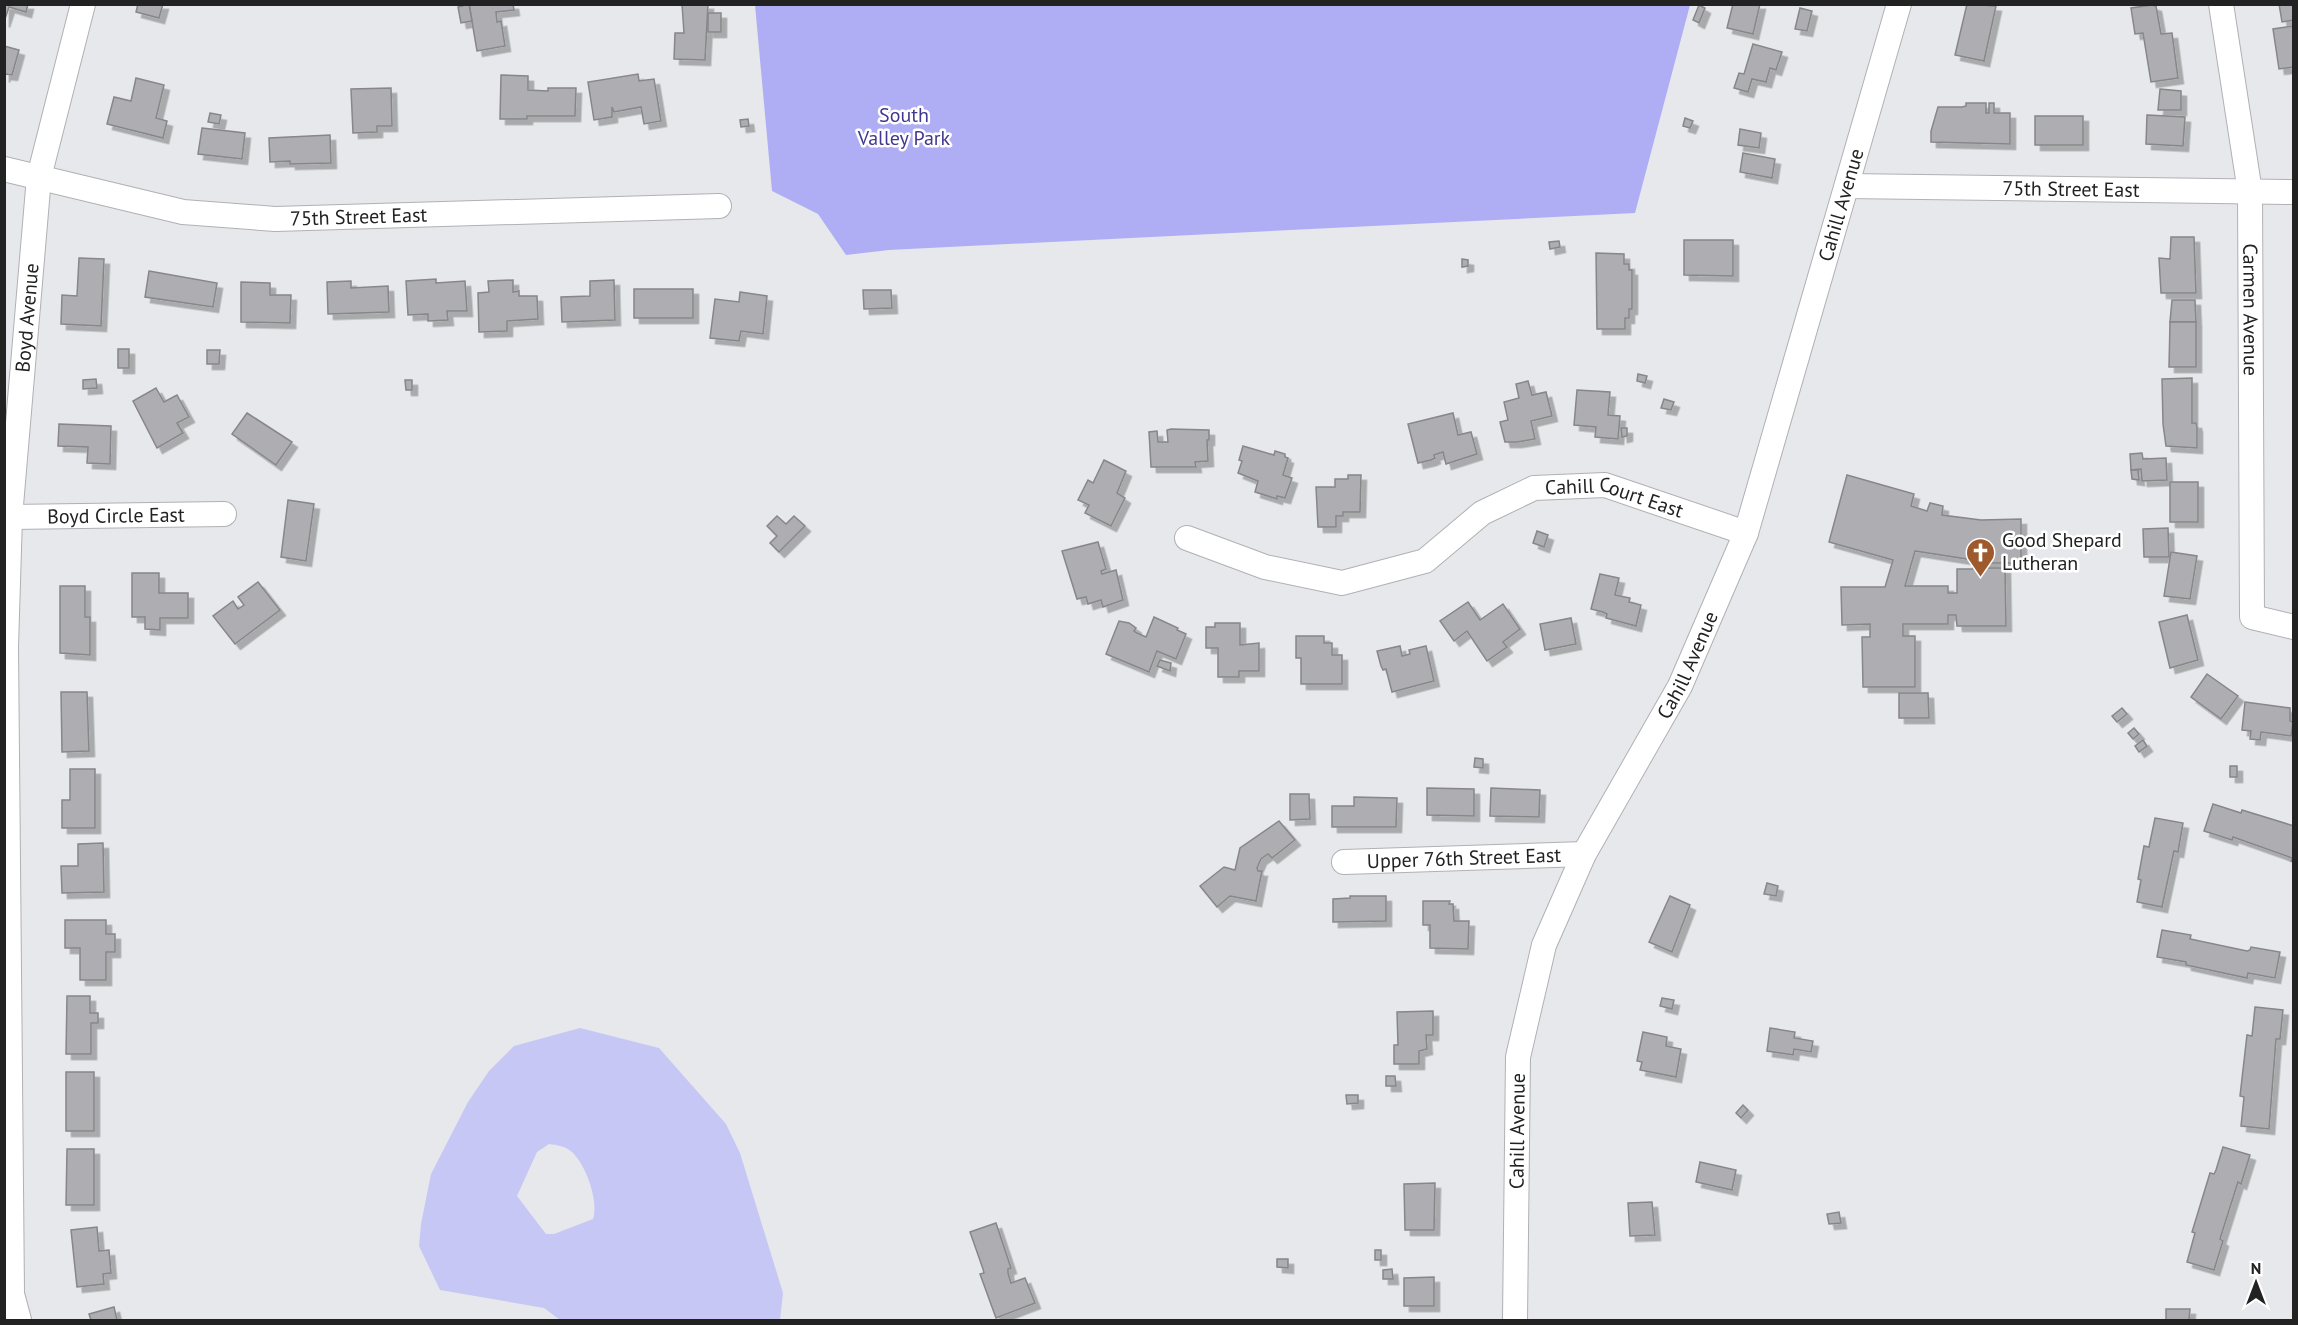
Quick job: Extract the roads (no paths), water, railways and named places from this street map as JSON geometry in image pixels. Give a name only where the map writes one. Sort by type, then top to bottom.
[{"type":"street","name":"Boyd Avenue","points":[[19,1320],[12,1294],[5,647],[10,517],[39,177],[82,4]]},
{"type":"street","name":"Cahill Avenue","points":[[1515,1320],[1518,1056],[1544,945],[1584,854],[1680,686],[1746,533],[1899,4]]},
{"type":"street","name":"Carmen Avenue","points":[[2221,4],[2250,192],[2252,617],[2294,627]]},
{"type":"street","name":"75th Street East","points":[[4,169],[183,212],[275,219],[719,206]]},
{"type":"street","name":"75th Street East","points":[[1847,186],[2294,192]]},
{"type":"street","name":"Cahill Court East","points":[[1187,538],[1265,567],[1342,584],[1425,561],[1482,513],[1534,488],[1605,485],[1746,533]]},
{"type":"street","name":"Boyd Circle East","points":[[10,517],[224,514]]},
{"type":"street","name":"Upper 76th Street East","points":[[1344,862],[1584,854]]},
{"type":"place","name":"Good Shepard Lutheran","points":[[1981,578]]},
{"type":"park label","name":"South Valley Park","points":[[904,126]]}]
